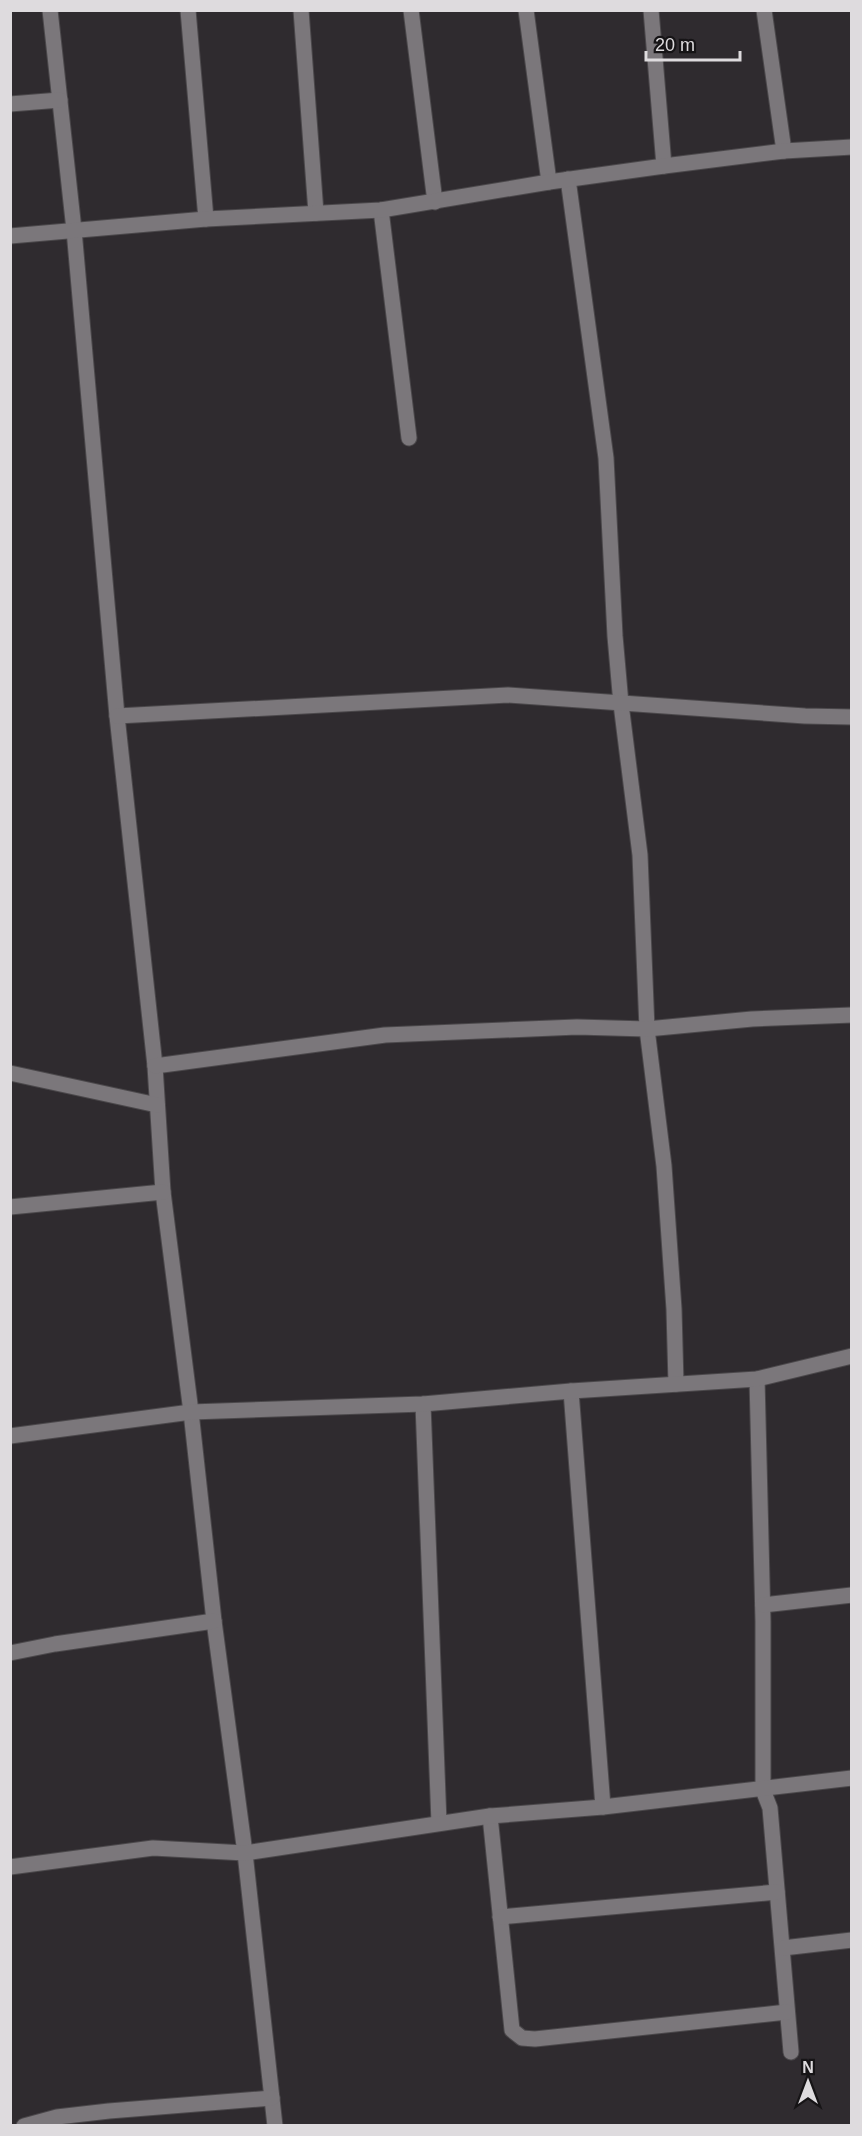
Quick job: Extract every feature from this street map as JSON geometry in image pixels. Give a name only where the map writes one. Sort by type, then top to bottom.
[{"type":"street","points":[[50,10],[74,230],[117,716],[155,1066],[163,1192],[244,1852],[275,2126]]},
{"type":"street","points":[[188,10],[206,219]]},
{"type":"street","points":[[301,10],[316,213]]},
{"type":"street","points":[[411,10],[435,202]]},
{"type":"street","points":[[526,10],[549,182]]},
{"type":"street","points":[[651,10],[664,166]]},
{"type":"street","points":[[764,10],[784,151]]},
{"type":"street","points":[[10,104],[60,100]]},
{"type":"street","points":[[10,236],[206,219],[381,210],[568,179],[664,166],[784,151],[852,147]]},
{"type":"street","points":[[568,179],[606,458],[615,636],[640,855],[647,1029],[664,1166],[674,1309],[676,1384]]},
{"type":"street","points":[[381,210],[409,438]]},
{"type":"street","points":[[117,716],[508,695],[852,717]]},
{"type":"street","points":[[155,1066],[385,1035],[577,1027],[647,1029],[752,1019],[852,1015]]},
{"type":"street","points":[[10,1073],[157,1105]]},
{"type":"street","points":[[10,1207],[163,1192]]},
{"type":"street","points":[[10,1436],[191,1412],[423,1404],[571,1391],[757,1379],[852,1356]]},
{"type":"street","points":[[757,1379],[763,1605],[763,1790],[770,1808],[791,2052]]},
{"type":"street","points":[[571,1391],[603,1807]]},
{"type":"street","points":[[423,1404],[439,1823]]},
{"type":"street","points":[[763,1605],[852,1595]]},
{"type":"street","points":[[10,1653],[55,1644],[214,1621]]},
{"type":"street","points":[[10,1867],[153,1848],[244,1852],[490,1816],[603,1807],[852,1778]]},
{"type":"street","points":[[490,1816],[512,2030],[522,2038],[535,2039],[787,2012]]},
{"type":"street","points":[[500,1917],[777,1892]]},
{"type":"street","points":[[783,1948],[852,1940]]},
{"type":"street","points":[[24,2126],[57,2117],[109,2111],[273,2098]]}]
